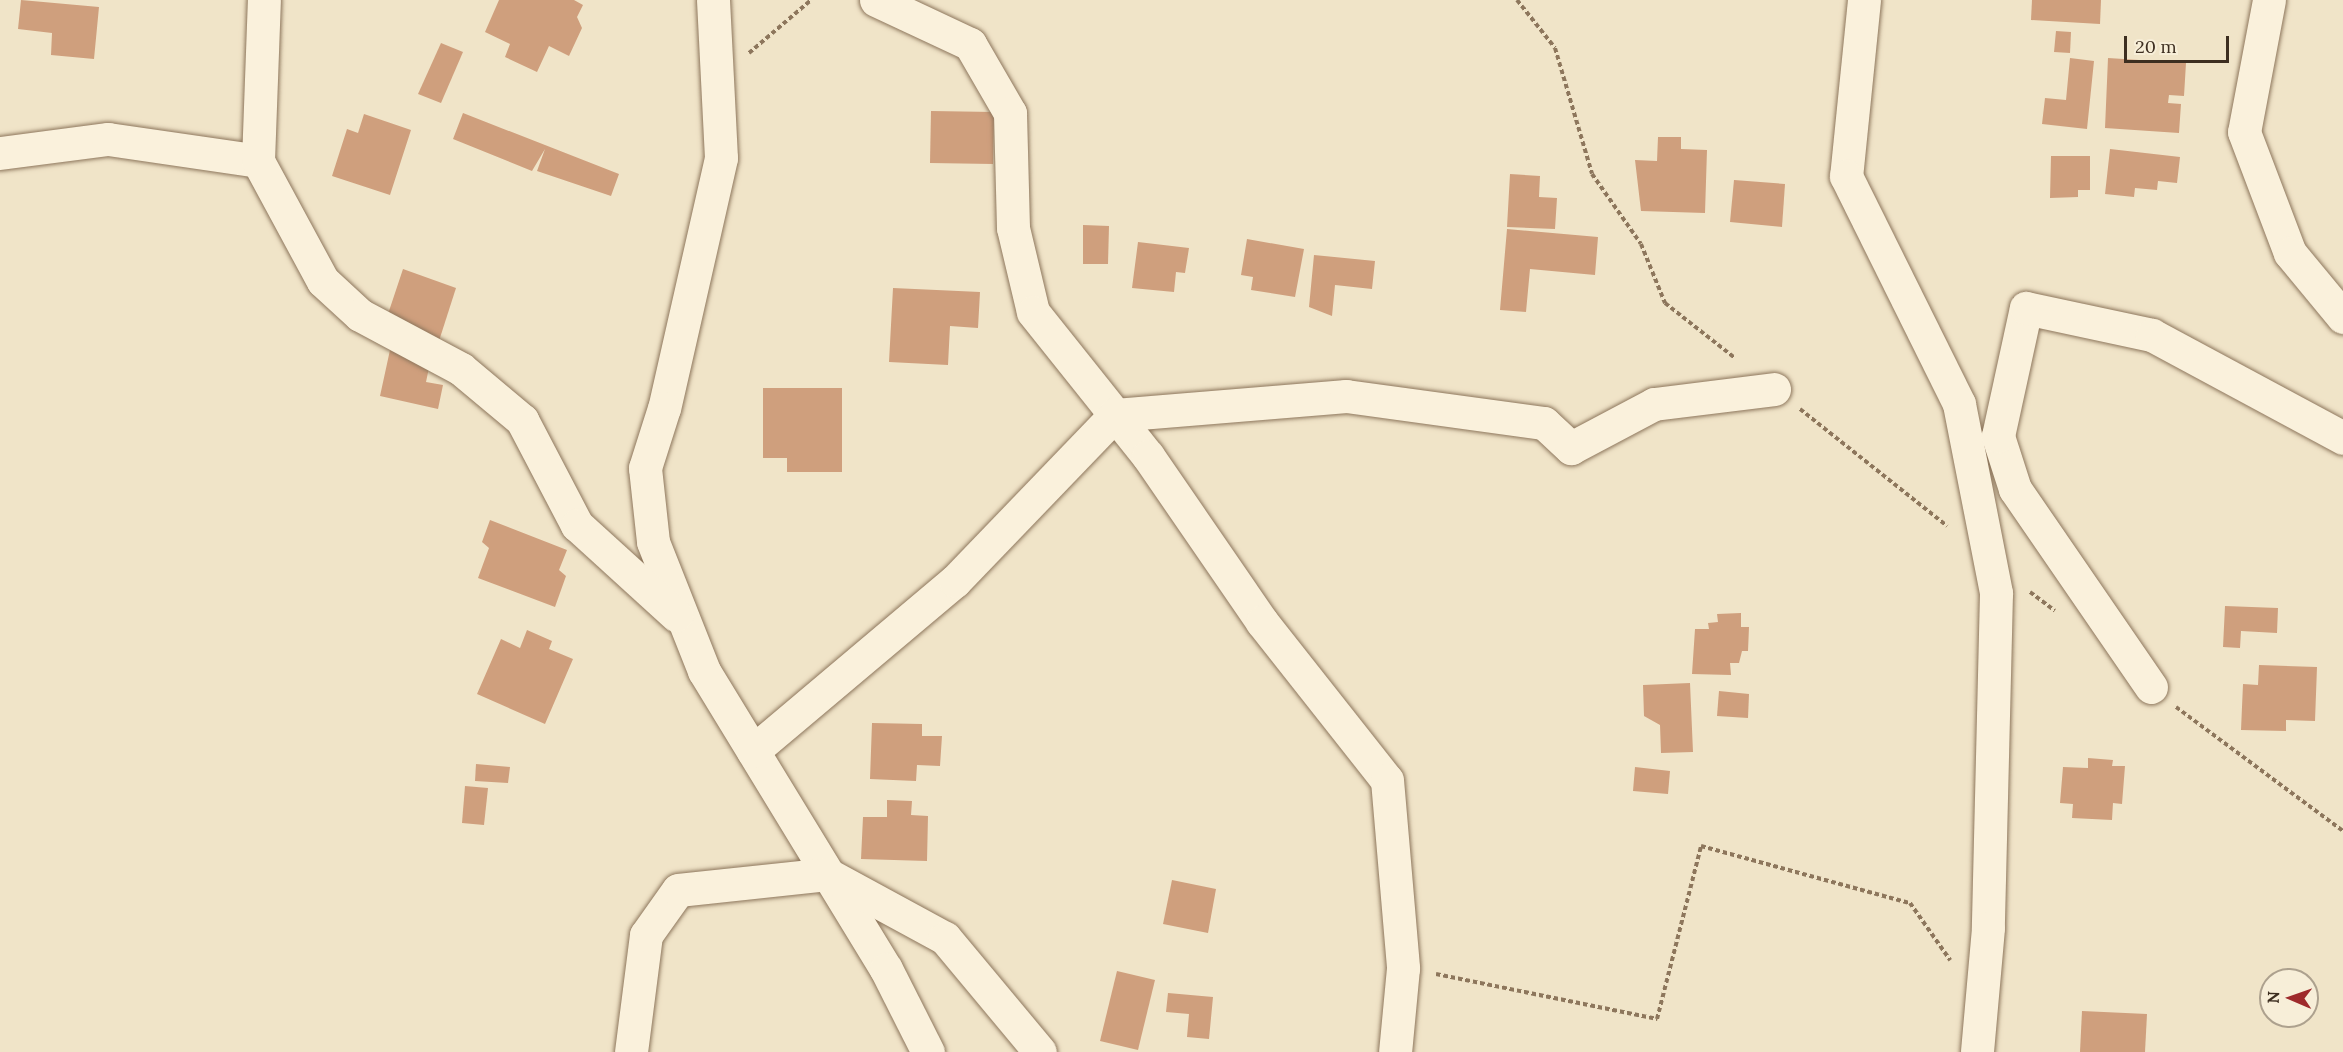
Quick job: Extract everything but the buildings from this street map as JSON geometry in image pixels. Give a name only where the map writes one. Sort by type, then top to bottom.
[{"type":"street","points":[[264,0],[258,161],[323,281],[360,315],[461,369],[522,420],[577,525],[683,622]]},
{"type":"street","points":[[713,0],[721,158],[664,408],[645,468],[653,542],[683,622],[705,671],[896,987],[928,1052]]},
{"type":"street","points":[[876,0],[970,44],[1010,113],[1013,228],[1033,312],[1115,415],[1262,622],[1387,780],[1403,968],[1395,1052]]},
{"type":"street","points":[[1864,0],[1846,176],[1959,404],[1996,593],[1988,928],[1977,1052]]},
{"type":"street","points":[[2270,0],[2244,132],[2290,253],[2343,317]]},
{"type":"street","points":[[0,153],[108,139],[258,161]]},
{"type":"street","points":[[2151,687],[2015,489],[1998,436],[2026,308],[2152,335],[2343,438]]},
{"type":"street","points":[[753,751],[954,581],[1115,415],[1346,396],[1544,423],[1570,448],[1654,404],[1774,389]]},
{"type":"street","points":[[631,1052],[646,935],[678,890],[827,874],[945,938],[1040,1052]]},
{"type":"path","points":[[717,81],[811,0]]},
{"type":"path","points":[[1517,0],[1555,48],[1592,174],[1641,244],[1665,303],[2061,616]]},
{"type":"path","points":[[2151,687],[2343,831]]},
{"type":"path","points":[[1403,968],[1657,1019],[1701,846],[1910,903],[1981,1005]]}]
